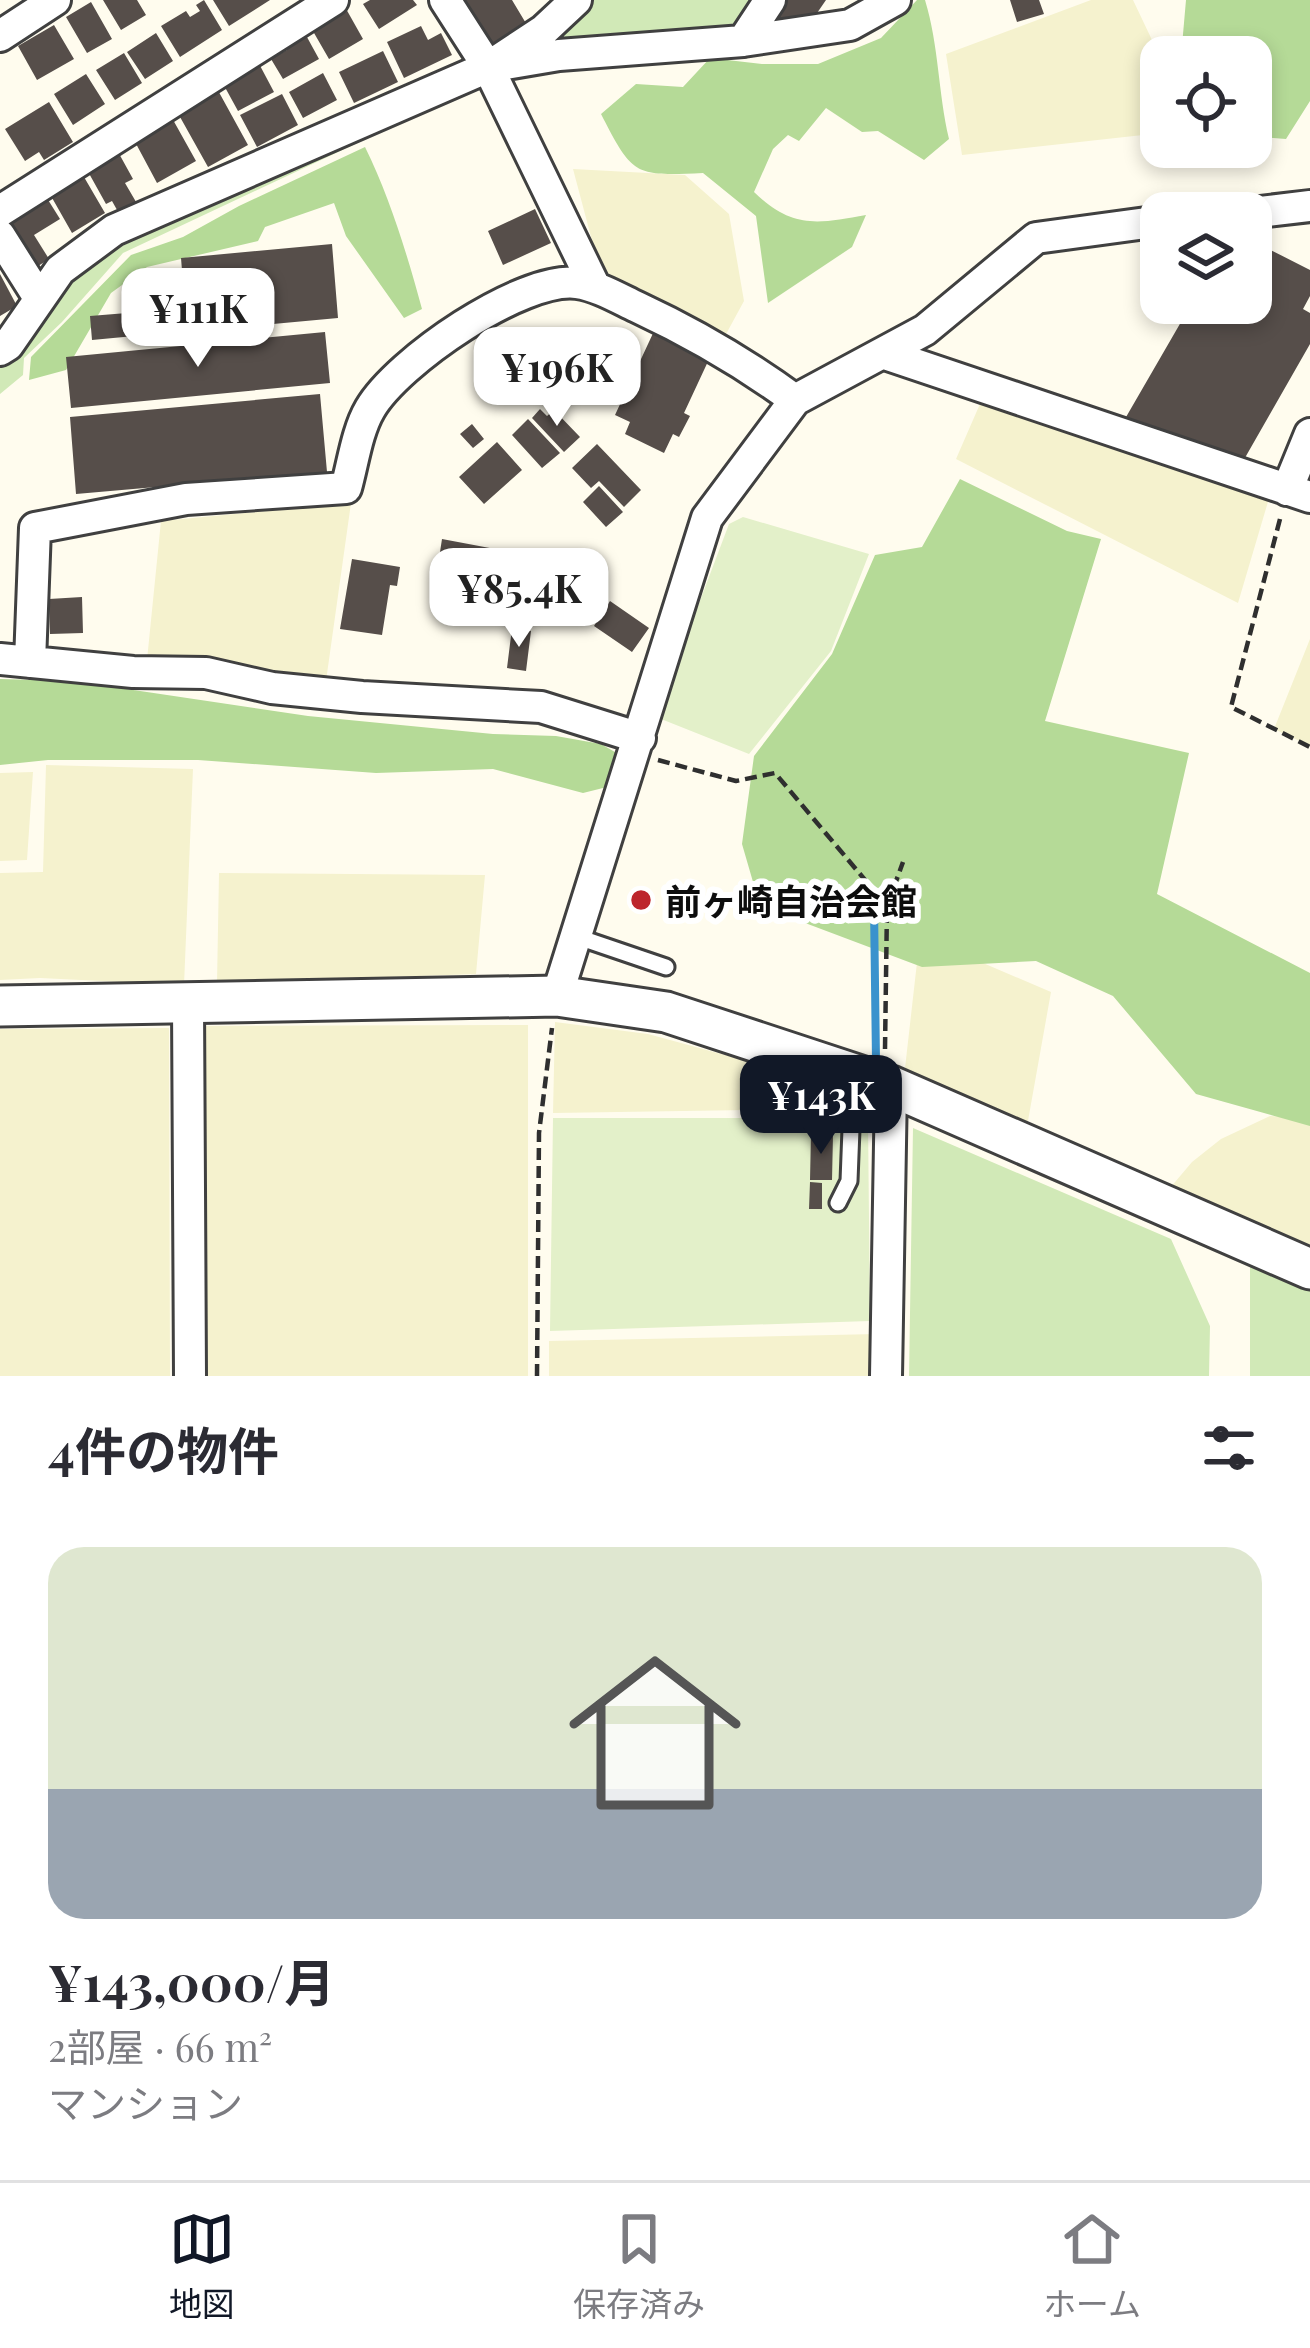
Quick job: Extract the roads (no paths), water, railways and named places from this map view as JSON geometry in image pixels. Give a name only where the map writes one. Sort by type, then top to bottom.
[{"type":"street","points":[[0,36],[55,0]]},
{"type":"street","points":[[0,211],[333,0]]},
{"type":"street","points":[[445,0],[488,67],[595,287]]},
{"type":"street","points":[[0,350],[59,270],[114,230],[488,67],[544,30],[576,0]]},
{"type":"street","points":[[743,41],[770,0]]},
{"type":"street","points":[[488,67],[850,25],[895,0]]},
{"type":"street","points":[[1272,211],[1310,206]]},
{"type":"street","points":[[556,996],[707,518],[795,400],[925,330],[1036,238],[1140,224]]},
{"type":"street","points":[[0,236],[39,298]]},
{"type":"street","points":[[638,746],[541,707],[362,697],[272,688],[206,673],[133,672],[15,660],[35,528],[186,500],[346,488],[372,405],[420,359],[472,317],[507,299],[571,282],[595,287],[713,343],[795,400]]},
{"type":"street","points":[[885,354],[1299,494],[1310,434]]},
{"type":"street","points":[[0,1006],[556,996],[666,1012],[880,1083],[1310,1269]]},
{"type":"street","points":[[188,1003],[190,1376]]},
{"type":"street","points":[[880,1083],[886,1376]]},
{"type":"lane","points":[[575,936],[666,967]]},
{"type":"lane","points":[[838,1203],[849,1181],[851,1129],[880,1083]]},
{"type":"waterway","points":[[826,892],[874,905],[876,1061]]},
{"type":"place","name":"前ヶ崎自治会館","points":[[641,900]]}]
